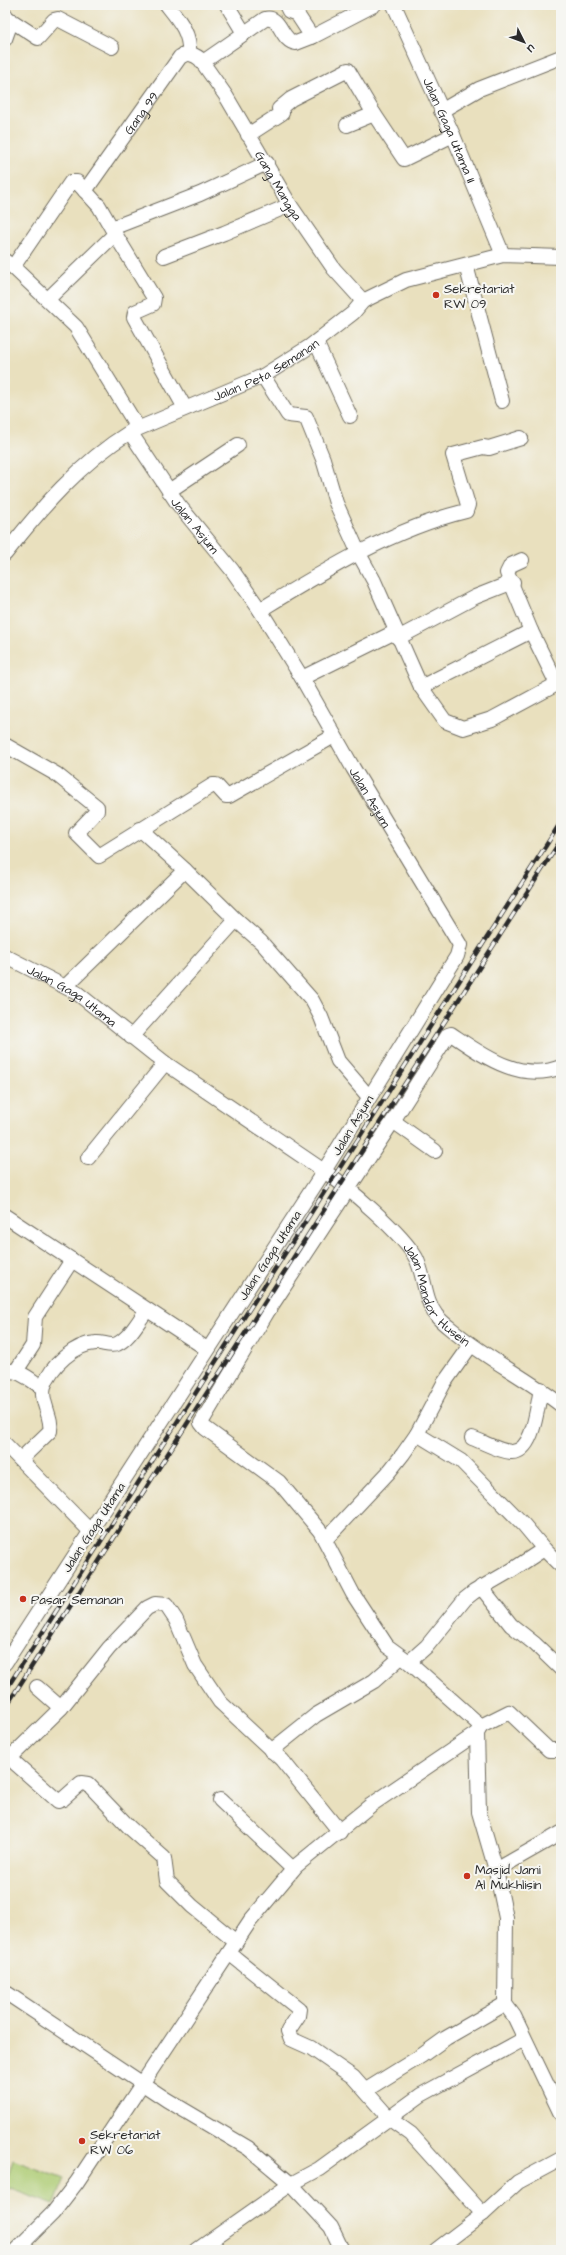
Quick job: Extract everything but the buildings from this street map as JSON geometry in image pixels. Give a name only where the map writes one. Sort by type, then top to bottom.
[{"type":"street","points":[[167,5],[186,32],[190,44],[189,54],[195,55],[202,62],[265,19],[273,20],[291,42],[296,43],[312,37],[374,5]]},
{"type":"street","points":[[228,5],[244,33]]},
{"type":"street","name":"Jalan Gaga Utama II","points":[[394,5],[453,135],[503,255]]},
{"type":"street","points":[[273,20],[288,8],[297,14],[312,37]]},
{"type":"street","points":[[5,39],[10,24],[7,17]]},
{"type":"street","points":[[7,17],[38,38],[54,20],[58,19],[112,47]]},
{"type":"street","name":"Gang 99","points":[[85,191],[180,57],[189,54]]},
{"type":"street","points":[[441,111],[479,89],[561,56]]},
{"type":"street","name":"Gang Mangga","points":[[202,62],[226,96],[248,135],[267,163],[290,205],[334,269],[363,301]]},
{"type":"street","points":[[248,135],[282,113],[279,109],[291,99],[348,70],[374,114],[404,159],[453,135]]},
{"type":"street","points":[[347,125],[374,114]]},
{"type":"street","points":[[48,299],[114,231],[267,163]]},
{"type":"street","points":[[9,264],[71,182],[77,182],[99,206],[154,298],[153,304],[135,312],[134,317],[184,408]]},
{"type":"street","points":[[164,256],[224,234],[290,205]]},
{"type":"street","name":"Jalan Peta Semanan","points":[[5,554],[30,523],[66,483],[111,444],[134,430],[263,376],[316,342],[353,314],[363,301],[406,280],[503,255],[561,257]]},
{"type":"street","name":"Jalan Asjum","points":[[9,264],[48,299],[76,327],[169,491],[232,570],[260,610],[302,678],[334,736],[460,945],[456,956],[324,1171]]},
{"type":"street","points":[[466,265],[502,401]]},
{"type":"street","points":[[316,342],[350,416]]},
{"type":"street","points":[[263,376],[288,415],[306,417],[323,459],[336,503],[358,554],[374,581],[396,635],[421,687],[440,715],[451,725],[463,728],[499,715],[557,684],[531,630],[508,569],[511,565],[522,560]]},
{"type":"street","points":[[260,610],[358,554],[438,517],[466,511],[468,505],[453,455],[489,448],[521,438]]},
{"type":"street","points":[[169,491],[238,445]]},
{"type":"street","points":[[302,678],[475,597],[513,582]]},
{"type":"street","points":[[421,687],[531,630]]},
{"type":"street","points":[[5,745],[56,774],[97,807],[97,811],[76,834],[97,856],[213,785],[216,785],[226,796],[229,796],[334,736]]},
{"type":"street","points":[[140,829],[185,870],[236,920],[262,942],[312,1000],[321,1016],[338,1061],[369,1097]]},
{"type":"street","points":[[66,986],[185,870]]},
{"type":"street","points":[[131,1037],[236,920]]},
{"type":"street","name":"Jalan Gaga Utama","points":[[5,956],[66,986],[166,1064],[324,1171],[207,1349],[5,1663]]},
{"type":"street","points":[[561,1067],[544,1072],[503,1066],[488,1059],[451,1034],[448,1035],[268,1311],[201,1422],[205,1428],[279,1482],[320,1531],[353,1594],[387,1646],[405,1660],[479,1729],[479,1812],[496,1870],[506,1918],[505,2004],[514,2016],[561,2114]]},
{"type":"street","points":[[88,1158],[166,1064]]},
{"type":"street","points":[[393,1121],[436,1152]]},
{"type":"street","name":"Jalan Mandor Husein","points":[[324,1171],[347,1189],[404,1242],[416,1258],[430,1304],[436,1316],[471,1345],[541,1389],[561,1405]]},
{"type":"street","points":[[5,1216],[207,1349]]},
{"type":"street","points":[[43,1388],[10,1372],[33,1345],[35,1317],[72,1260]]},
{"type":"street","points":[[21,1459],[50,1432],[50,1420],[43,1388],[50,1375],[74,1349],[98,1342],[115,1346],[128,1336],[146,1310]]},
{"type":"street","points":[[324,1540],[388,1473],[417,1434],[444,1383],[471,1345]]},
{"type":"street","points":[[472,1438],[509,1452],[524,1447],[529,1439],[541,1389]]},
{"type":"street","points":[[417,1434],[461,1462],[524,1525],[560,1564]]},
{"type":"street","points":[[5,1444],[90,1531]]},
{"type":"street","points":[[271,1750],[316,1715],[374,1681],[405,1660],[444,1627],[465,1599],[481,1586],[512,1570],[544,1548]]},
{"type":"street","points":[[481,1586],[511,1625],[536,1644],[561,1669]]},
{"type":"street","points":[[340,1832],[282,1760],[220,1702],[195,1665],[173,1613],[162,1604],[155,1604],[147,1608],[109,1648],[61,1708],[14,1754],[12,1758],[15,1763],[58,1800],[64,1799],[81,1783],[88,1784],[130,1828],[164,1858],[167,1881],[232,1948],[299,2009],[299,2013],[288,2031],[291,2039],[311,2048],[353,2077],[390,2118],[411,2134],[483,2214]]},
{"type":"street","points":[[37,1687],[61,1708]]},
{"type":"street","points":[[16,2250],[53,2213],[77,2182],[250,1921],[293,1869],[371,1806],[479,1729],[509,1712],[555,1750]]},
{"type":"street","points":[[220,1800],[293,1869]]},
{"type":"street","points":[[496,1870],[561,1833]]},
{"type":"street","points":[[5,1992],[142,2084],[248,2148],[291,2184],[331,2227],[342,2250]]},
{"type":"street","points":[[366,2090],[422,2056],[446,2038],[505,2004]]},
{"type":"street","points":[[197,2250],[291,2184],[319,2169],[421,2095],[524,2039]]},
{"type":"street","points":[[438,2250],[483,2214],[518,2182],[561,2159]]},
{"type":"green space","points":[[13,2160],[64,2179],[54,2205],[5,2187]]},
{"type":"railway","points":[[5,1691],[561,822]]},
{"type":"railway","points":[[5,1708],[561,840]]},
{"type":"place","name":"Sekretariat RW 09","points":[[436,295]]},
{"type":"place","name":"Pasar Semanan","points":[[23,1599]]},
{"type":"place","name":"Masjid Jami Al Mukhlisin","points":[[467,1876]]},
{"type":"place","name":"Sekretariat RW 06","points":[[82,2141]]}]
